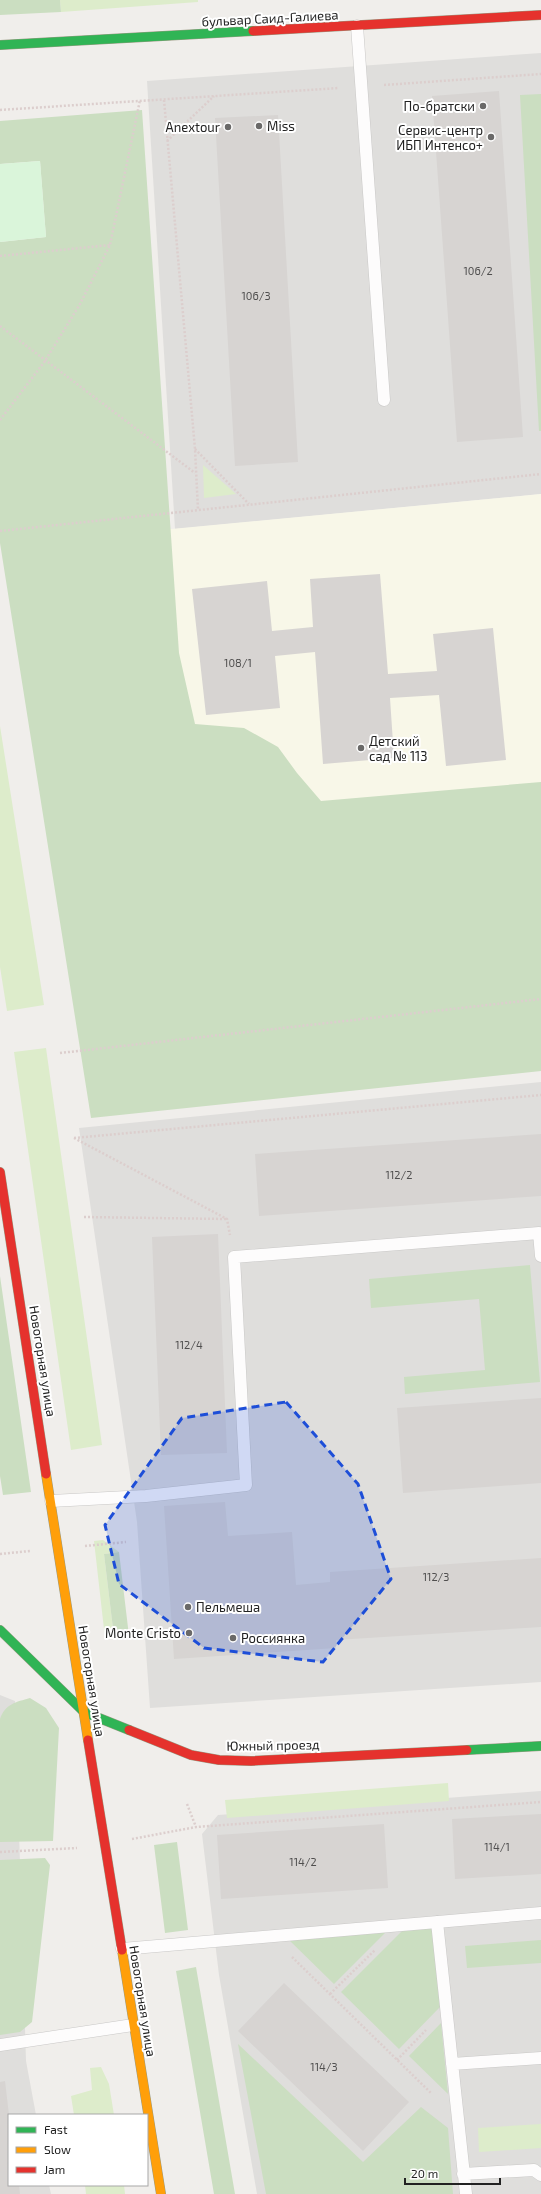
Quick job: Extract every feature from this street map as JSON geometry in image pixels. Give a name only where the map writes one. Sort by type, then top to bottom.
[{"type":"street","name":"бульвар Саид-Галиева","points":[[0,45],[541,15]]},
{"type":"street","name":"Новогорная улица","points":[[0,1172],[148,2114]]},
{"type":"street","name":"Южный проезд","points":[[0,1630],[84,1712],[191,1755],[219,1760],[251,1761],[541,1746]]},
{"type":"street","name":"Новогорная улица","points":[[148,2116],[161,2194]]},
{"type":"lane","points":[[357,26],[384,400]]},
{"type":"lane","points":[[51,1501],[146,1496],[246,1485],[234,1257],[539,1232],[541,1256]]},
{"type":"lane","points":[[122,1949],[541,1913]]},
{"type":"lane","points":[[437,1922],[452,2064],[456,2118],[466,2194]]},
{"type":"lane","points":[[0,2045],[133,2025]]},
{"type":"lane","points":[[452,2064],[541,2058]]},
{"type":"lane","points":[[463,2174],[534,2170],[541,2175]]},
{"type":"path","points":[[0,110],[541,74]]},
{"type":"path","points":[[167,141],[214,96]]},
{"type":"path","points":[[0,420],[46,361],[80,304],[110,245],[140,100]]},
{"type":"path","points":[[164,100],[195,449],[198,510]]},
{"type":"path","points":[[0,256],[110,245]]},
{"type":"path","points":[[0,326],[196,473]]},
{"type":"path","points":[[195,449],[249,504]]},
{"type":"path","points":[[0,531],[541,474]]},
{"type":"path","points":[[60,1053],[541,999]]},
{"type":"path","points":[[227,1220],[74,1138],[541,1094]]},
{"type":"path","points":[[84,1217],[227,1220]]},
{"type":"path","points":[[227,1220],[234,1257]]},
{"type":"path","points":[[0,1852],[65,1849],[105,1844],[196,1827],[541,1802]]},
{"type":"path","points":[[187,1804],[196,1827]]},
{"type":"path","points":[[330,1994],[401,1925]]},
{"type":"path","points":[[270,1936],[456,2118]]},
{"type":"path","points":[[397,2060],[446,2009]]},
{"type":"highlighted area","points":[[286,1402],[358,1484],[391,1579],[323,1662],[204,1648],[119,1584],[105,1525],[182,1418]]},
{"type":"shaded area","points":[[541,53],[541,494],[175,529],[147,81]]},
{"type":"shaded area","name":"Детский сад № 113","points":[[541,494],[541,966],[204,998],[161,530]]},
{"type":"shaded area","points":[[541,1082],[541,1682],[150,1708],[137,1522],[79,1128]]},
{"type":"shaded area","points":[[0,1695],[15,1701],[26,2061],[36,2114],[8,2114],[8,2186],[49,2186],[51,2194],[0,2194]]},
{"type":"shaded area","points":[[541,1791],[541,2194],[257,2194],[219,1975],[202,1834],[218,1815]]},
{"type":"green space","points":[[0,0],[60,0],[61,12],[0,15]]},
{"type":"green space","points":[[60,0],[198,0],[198,2],[61,12]]},
{"type":"green space","points":[[541,94],[541,431],[539,431],[520,95]]},
{"type":"green space","points":[[142,110],[179,653],[195,724],[244,728],[278,747],[297,773],[321,801],[541,782],[541,1071],[91,1118],[0,543],[0,242],[46,237],[40,161],[0,164],[0,121]]},
{"type":"green space","points":[[40,161],[46,237],[0,242],[0,164]]},
{"type":"green space","points":[[203,465],[236,494],[204,498]]},
{"type":"green space","points":[[0,726],[44,1005],[7,1011],[0,967]]},
{"type":"green space","points":[[46,1048],[102,1445],[71,1450],[14,1052]]},
{"type":"green space","points":[[530,1265],[540,1382],[405,1394],[404,1377],[485,1370],[479,1299],[371,1308],[369,1279]]},
{"type":"green space","points":[[0,1276],[31,1492],[3,1495],[0,1476]]},
{"type":"green space","points":[[103,1540],[119,1552],[104,1554],[114,1637],[105,1638],[94,1541]]},
{"type":"green space","points":[[119,1552],[129,1636],[114,1637],[104,1554]]},
{"type":"green space","points":[[30,1698],[46,1708],[59,1728],[53,1841],[0,1842],[0,1719],[5,1710],[12,1704]]},
{"type":"green space","points":[[448,1783],[449,1801],[227,1818],[225,1800]]},
{"type":"green space","points":[[177,1842],[188,1930],[165,1933],[154,1845]]},
{"type":"green space","points":[[45,1858],[50,1865],[32,2022],[20,2032],[0,2035],[0,1860]]},
{"type":"green space","points":[[432,1928],[440,2007],[399,2049],[341,1992],[402,1931]]},
{"type":"green space","points":[[387,1931],[334,1984],[289,1940]]},
{"type":"green space","points":[[541,1940],[541,1963],[467,1968],[465,1946]]},
{"type":"green space","points":[[196,1967],[235,2194],[214,2194],[176,1971]]},
{"type":"green space","points":[[441,2023],[448,2094],[409,2056]]},
{"type":"green space","points":[[238,2044],[363,2162],[421,2107],[448,2128],[453,2194],[266,2194]]},
{"type":"green space","points":[[101,2067],[109,2084],[114,2114],[74,2114],[71,2096],[92,2090],[90,2068]]},
{"type":"green space","points":[[541,2124],[541,2148],[479,2152],[478,2128]]},
{"type":"green space","points":[[85,2186],[124,2186],[125,2194],[86,2194]]},
{"type":"building","points":[[499,91],[523,437],[457,442],[432,96]]},
{"type":"building","points":[[278,115],[298,462],[235,466],[215,118]]},
{"type":"building","points":[[380,574],[388,674],[437,671],[433,634],[493,628],[506,760],[446,766],[439,695],[390,698],[394,758],[323,764],[315,652],[275,656],[280,708],[206,715],[192,589],[267,581],[272,631],[313,627],[310,579]]},
{"type":"building","points":[[541,1134],[541,1196],[259,1216],[255,1154]]},
{"type":"building","points":[[218,1234],[227,1453],[161,1455],[152,1237]]},
{"type":"building","points":[[541,1398],[541,1483],[403,1493],[397,1408]]},
{"type":"building","points":[[225,1502],[228,1536],[292,1532],[296,1585],[330,1582],[330,1572],[541,1558],[541,1627],[336,1640],[336,1648],[174,1659],[164,1506]]},
{"type":"building","points":[[541,1814],[541,1874],[455,1879],[452,1819]]},
{"type":"building","points":[[384,1824],[388,1888],[221,1899],[217,1835]]},
{"type":"building","points":[[284,1983],[409,2102],[363,2151],[238,2031]]},
{"type":"building","points":[[5,2081],[9,2114],[8,2186],[19,2186],[20,2194],[0,2194],[0,2082]]},
{"type":"traffic: fast","points":[[0,45],[253,31]]},
{"type":"traffic: fast","points":[[0,1630],[84,1712],[129,1730]]},
{"type":"traffic: fast","points":[[467,1750],[541,1746]]},
{"type":"traffic: slow","points":[[46,1474],[88,1740]]},
{"type":"traffic: slow","points":[[122,1950],[161,2194]]},
{"type":"traffic: jam","points":[[253,31],[541,15]]},
{"type":"traffic: jam","points":[[0,1172],[46,1474]]},
{"type":"traffic: jam","points":[[129,1730],[191,1755],[219,1760],[251,1761],[467,1750]]},
{"type":"traffic: jam","points":[[88,1740],[122,1950]]},
{"type":"place","name":"По-братски","points":[[483,106]]},
{"type":"place","name":"Miss","points":[[259,126]]},
{"type":"place","name":"Anextour","points":[[228,127]]},
{"type":"place","name":"Сервис-центр ИБП Интенсо+","points":[[491,137]]},
{"type":"place","name":"Детский сад № 113","points":[[361,748]]},
{"type":"place","name":"Пельмеша","points":[[188,1607]]},
{"type":"place","name":"Monte Cristo","points":[[189,1633]]},
{"type":"place","name":"Россиянка","points":[[233,1638]]}]
